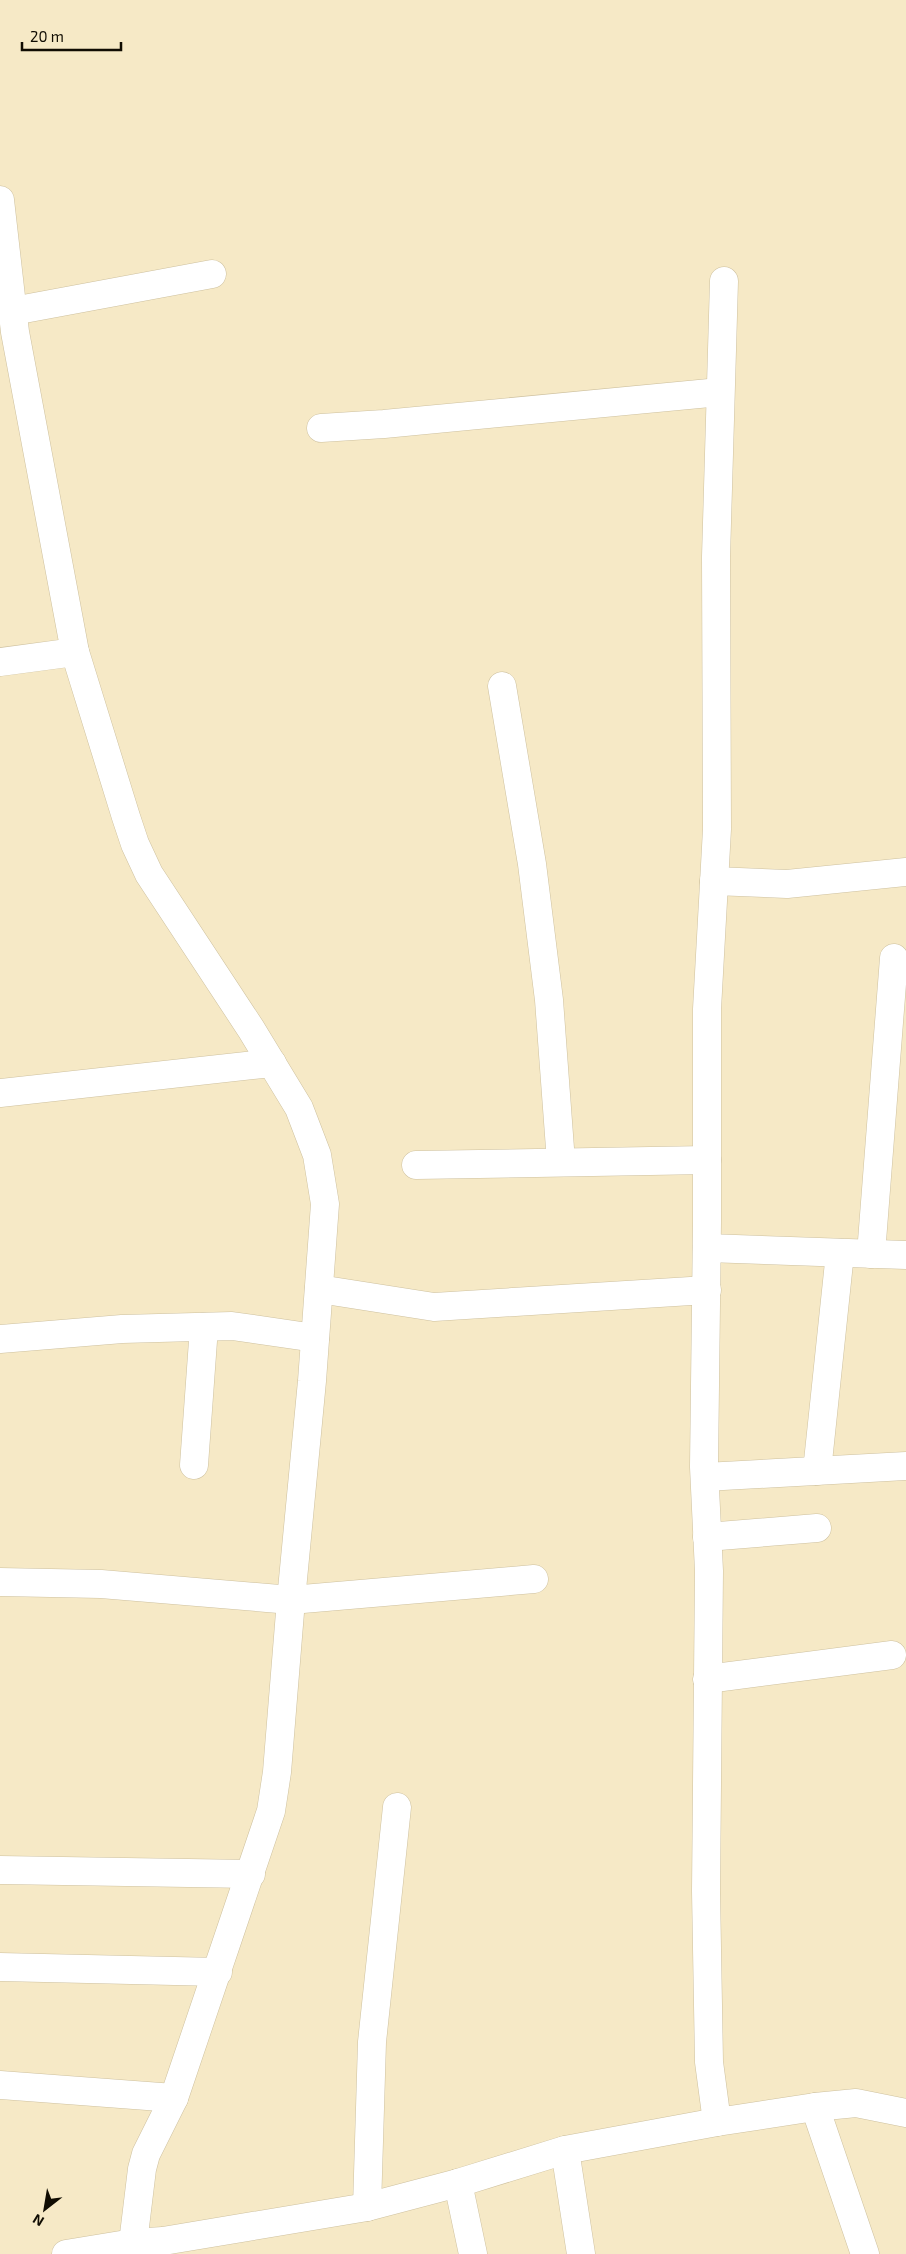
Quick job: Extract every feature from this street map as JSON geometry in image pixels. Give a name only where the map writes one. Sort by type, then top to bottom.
[{"type":"street","points":[[0,200],[9,325],[75,652],[129,826],[146,866],[299,1108],[317,1155],[324,1204],[319,1289],[291,1600],[278,1772],[271,1811],[174,2098],[144,2162],[133,2243]]},
{"type":"street","points":[[9,325],[212,274]]},
{"type":"street","points":[[717,2122],[709,2052],[706,1891],[708,1537],[705,1477],[707,1009],[718,829],[716,557],[724,281]]},
{"type":"street","points":[[321,428],[384,424],[720,392]]},
{"type":"street","points":[[0,662],[75,652]]},
{"type":"street","points":[[502,686],[533,874],[549,1000],[562,1162]]},
{"type":"street","points":[[714,881],[787,884],[906,872]]},
{"type":"street","points":[[871,1254],[894,958]]},
{"type":"street","points":[[0,1093],[272,1064]]},
{"type":"street","points":[[416,1165],[707,1160]]},
{"type":"street","points":[[707,1248],[906,1255]]},
{"type":"street","points":[[817,1471],[840,1253]]},
{"type":"street","points":[[319,1289],[434,1307],[707,1290]]},
{"type":"street","points":[[0,1339],[122,1329],[232,1326],[315,1338]]},
{"type":"street","points":[[194,1465],[204,1327]]},
{"type":"street","points":[[705,1477],[906,1466]]},
{"type":"street","points":[[708,1537],[817,1528]]},
{"type":"street","points":[[0,1582],[101,1584],[291,1600],[534,1579]]},
{"type":"street","points":[[707,1679],[892,1655]]},
{"type":"street","points":[[368,2207],[372,2042],[397,1807]]},
{"type":"street","points":[[0,1870],[251,1874]]},
{"type":"street","points":[[0,1967],[218,1972]]},
{"type":"street","points":[[0,2085],[174,2098]]},
{"type":"street","points":[[66,2254],[133,2243],[165,2247],[368,2207],[458,2183],[565,2150],[717,2122],[815,2107],[856,2103],[906,2113]]},
{"type":"street","points":[[815,2107],[865,2254]]},
{"type":"street","points":[[565,2150],[580,2254]]},
{"type":"street","points":[[458,2183],[473,2254]]}]
